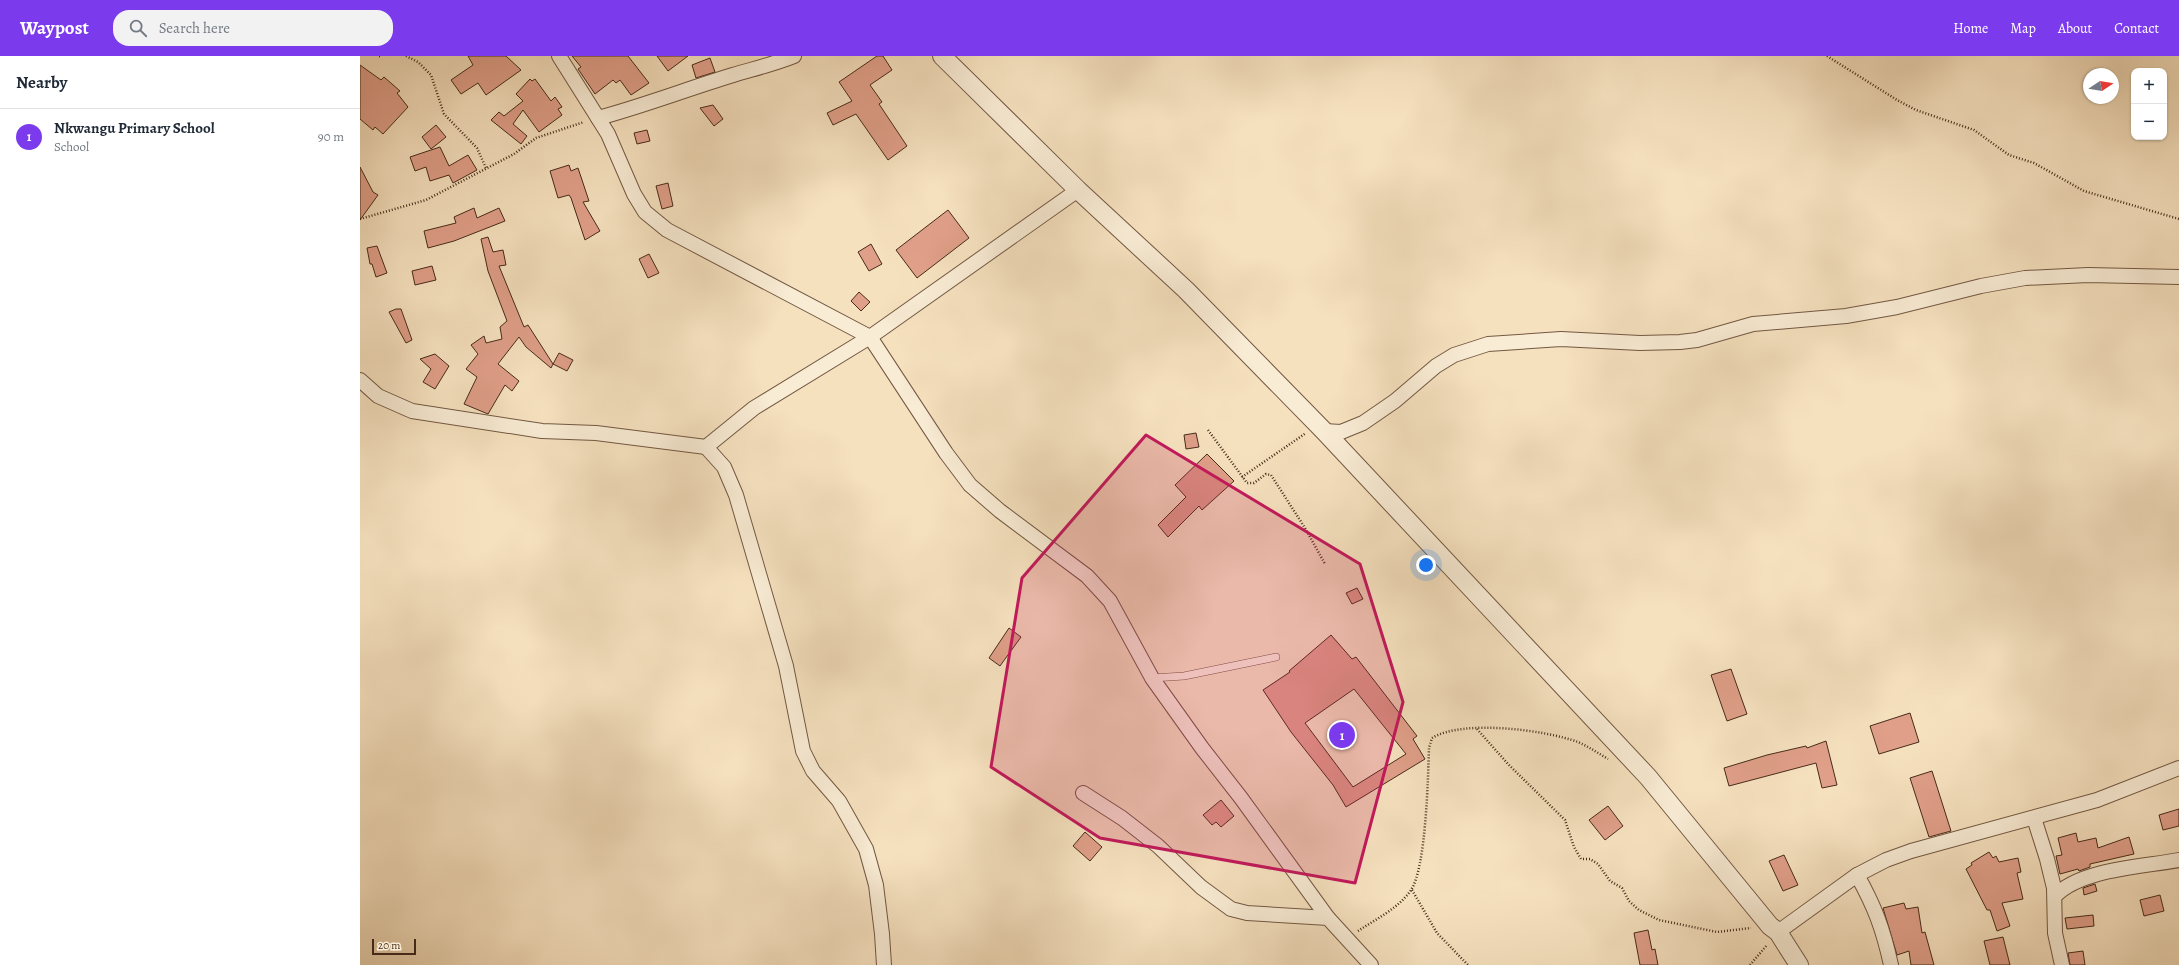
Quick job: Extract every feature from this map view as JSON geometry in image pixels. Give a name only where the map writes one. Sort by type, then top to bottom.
[{"type":"street","points":[[559,56],[608,134],[634,194],[645,212],[667,230],[870,337],[970,486],[1000,511],[1087,576],[1110,601],[1152,678],[1202,748],[1242,798],[1328,918],[1348,938],[1371,965]]},
{"type":"street","points":[[598,118],[639,107],[732,75],[772,65],[794,56]]},
{"type":"street","points":[[942,56],[1078,190],[1186,290],[1321,428],[1648,776],[1774,929],[1800,965]]},
{"type":"street","points":[[706,447],[754,408],[870,337],[1078,190]]},
{"type":"street","points":[[1321,428],[1341,432],[1363,423],[1395,401],[1448,358],[1469,349],[1488,344],[1561,339],[1640,343],[1680,342],[1697,340],[1754,324],[1846,316],[1897,307],[1981,286],[2025,278],[2082,275],[2179,277]]},
{"type":"street","points":[[360,380],[378,396],[412,411],[542,431],[596,433],[706,447],[724,467],[743,516],[786,666],[803,751],[813,771],[839,801],[866,850],[876,885],[884,965]]},
{"type":"street","points":[[1774,929],[1857,875],[1886,860],[2114,794],[2178,770]]},
{"type":"street","points":[[1083,793],[1134,827],[1158,846],[1201,887],[1231,909],[1247,914],[1328,918]]},
{"type":"street","points":[[2034,818],[2047,859],[2055,896],[2055,933],[2062,965]]},
{"type":"street","points":[[2055,896],[2063,888],[2084,877],[2179,860]]},
{"type":"street","points":[[1857,875],[1874,906],[1882,926],[1891,965]]},
{"type":"lane","points":[[1152,678],[1184,676],[1276,657]]},
{"type":"path","points":[[406,56],[418,62],[431,75],[439,95],[444,114],[477,148],[486,168]]},
{"type":"path","points":[[1827,56],[1897,100],[1916,110],[1963,125],[1984,136],[2009,155],[2034,163],[2084,191],[2179,219]]},
{"type":"path","points":[[360,219],[426,200],[514,154],[536,138],[598,118]]},
{"type":"path","points":[[1242,477],[1321,428]]},
{"type":"path","points":[[1208,430],[1242,477],[1249,483],[1266,474],[1271,475],[1305,528],[1325,564]]},
{"type":"path","points":[[1348,938],[1391,910],[1412,890],[1418,875],[1421,853],[1429,748],[1432,738],[1442,734],[1477,729],[1504,728],[1555,736],[1578,742],[1609,760]]},
{"type":"path","points":[[1477,729],[1508,764],[1565,820],[1574,847],[1581,859],[1590,859],[1598,864],[1610,881],[1619,885],[1625,896],[1639,910],[1659,920],[1717,932],[1774,929]]},
{"type":"path","points":[[1412,890],[1437,934],[1468,965]]},
{"type":"path","points":[[1750,965],[1774,929]]},
{"type":"highlighted area","points":[[1146,435],[1360,564],[1403,702],[1355,883],[1100,838],[991,767],[1022,578]]},
{"type":"building","points":[[468,56],[506,56],[521,70],[486,95],[478,83],[461,94],[451,80],[473,65]]},
{"type":"building","points":[[572,56],[628,56],[649,83],[631,95],[620,80],[616,83],[613,80],[595,94],[578,69],[581,67]]},
{"type":"building","points":[[657,56],[688,56],[668,71]]},
{"type":"building","points":[[877,56],[883,56],[892,70],[870,85],[882,102],[879,104],[907,146],[888,160],[856,114],[833,125],[827,113],[852,101],[839,82]]},
{"type":"building","points":[[710,58],[715,72],[696,78],[692,65]]},
{"type":"building","points":[[360,65],[381,80],[384,77],[400,91],[397,93],[408,107],[383,134],[375,127],[373,130],[360,119]]},
{"type":"building","points":[[530,79],[532,81],[535,79],[551,101],[555,97],[562,107],[558,109],[562,115],[539,132],[523,110],[513,124],[527,136],[521,144],[491,120],[499,112],[504,116],[523,101],[516,94]]},
{"type":"building","points":[[713,105],[723,119],[714,126],[700,108]]},
{"type":"building","points":[[436,125],[446,137],[431,149],[422,137]]},
{"type":"building","points":[[647,130],[650,141],[637,144],[634,133]]},
{"type":"building","points":[[440,147],[449,166],[468,155],[477,170],[453,183],[449,175],[430,181],[426,167],[415,171],[410,157]]},
{"type":"building","points":[[569,165],[571,171],[578,168],[589,201],[583,202],[600,231],[585,240],[571,198],[569,195],[558,198],[550,171]]},
{"type":"building","points":[[360,167],[373,192],[378,195],[360,220]]},
{"type":"building","points":[[668,183],[673,206],[662,209],[656,186]]},
{"type":"building","points":[[474,208],[477,218],[499,208],[505,221],[454,241],[428,248],[424,231],[456,223],[454,217]]},
{"type":"building","points":[[948,210],[969,238],[917,278],[896,250]]},
{"type":"building","points":[[488,237],[493,252],[503,250],[506,265],[499,266],[524,327],[528,325],[553,364],[551,368],[526,347],[519,337],[498,364],[519,381],[512,391],[505,385],[488,414],[464,404],[477,377],[466,369],[478,354],[471,345],[484,336],[486,343],[502,339],[500,327],[507,321],[488,271],[481,239]]},
{"type":"building","points":[[871,244],[882,264],[869,271],[858,252]]},
{"type":"building","points":[[377,246],[387,273],[376,277],[372,264],[370,264],[367,248]]},
{"type":"building","points":[[649,254],[659,273],[648,278],[639,259]]},
{"type":"building","points":[[432,266],[436,280],[415,285],[412,271]]},
{"type":"building","points":[[859,292],[870,302],[861,311],[851,301]]},
{"type":"building","points":[[396,309],[401,309],[412,340],[406,343],[389,312]]},
{"type":"building","points":[[559,353],[573,360],[567,371],[553,364]]},
{"type":"building","points":[[435,354],[449,366],[435,389],[423,382],[431,369],[420,359]]},
{"type":"building","points":[[1196,433],[1199,447],[1186,449],[1184,435]]},
{"type":"building","points":[[1207,454],[1234,481],[1202,510],[1199,506],[1168,537],[1158,525],[1186,497],[1175,485]]},
{"type":"building","points":[[1357,588],[1363,599],[1352,604],[1346,593]]},
{"type":"building","points":[[1009,628],[1021,637],[1000,666],[989,658]]},
{"type":"building","points":[[1331,635],[1352,659],[1356,657],[1417,736],[1413,739],[1425,759],[1346,807],[1333,785],[1291,732],[1263,690],[1290,672],[1289,671]],"holes":[[[1354,689],[1406,754],[1353,787],[1305,723]]]},
{"type":"building","points":[[1731,669],[1747,714],[1727,721],[1711,675]]},
{"type":"building","points":[[1910,713],[1919,742],[1879,754],[1870,726]]},
{"type":"building","points":[[1826,741],[1837,785],[1822,788],[1816,763],[1729,786],[1724,768],[1767,755],[1806,746],[1807,748]]},
{"type":"building","points":[[1932,771],[1951,831],[1929,837],[1910,778]]},
{"type":"building","points":[[1221,800],[1234,816],[1221,827],[1216,822],[1212,825],[1203,815]]},
{"type":"building","points":[[1608,806],[1623,826],[1605,840],[1589,820]]},
{"type":"building","points":[[2179,809],[2179,826],[2163,830],[2159,815]]},
{"type":"building","points":[[1085,832],[1102,847],[1090,861],[1073,846]]},
{"type":"building","points":[[2076,833],[2078,842],[2096,838],[2098,848],[2129,837],[2134,854],[2090,864],[2090,867],[2079,871],[2078,869],[2060,874],[2056,856],[2062,855],[2058,838]]},
{"type":"building","points":[[1989,852],[1993,858],[1996,856],[1999,862],[2018,858],[2021,872],[2017,873],[2023,899],[2002,903],[2010,926],[1997,931],[1990,910],[1987,910],[1966,869],[1972,865],[1971,863]]},
{"type":"building","points":[[1784,855],[1798,885],[1783,891],[1769,861]]},
{"type":"building","points":[[2095,884],[2097,891],[2084,895],[2083,888]]},
{"type":"building","points":[[2160,895],[2164,911],[2144,916],[2140,900]]},
{"type":"building","points":[[1904,903],[1906,909],[1918,907],[1922,933],[1925,932],[1934,965],[1911,965],[1909,951],[1897,955],[1883,908]]},
{"type":"building","points":[[2093,915],[2094,926],[2067,929],[2065,918]]},
{"type":"building","points":[[1648,930],[1652,950],[1655,949],[1658,965],[1640,965],[1634,933]]},
{"type":"building","points":[[2003,937],[2010,965],[1990,965],[1984,941]]},
{"type":"building","points":[[2083,951],[2085,965],[2070,965],[2068,953]]},
{"type":"place","name":"Nkwangu Primary School","points":[[1342,735]]}]
